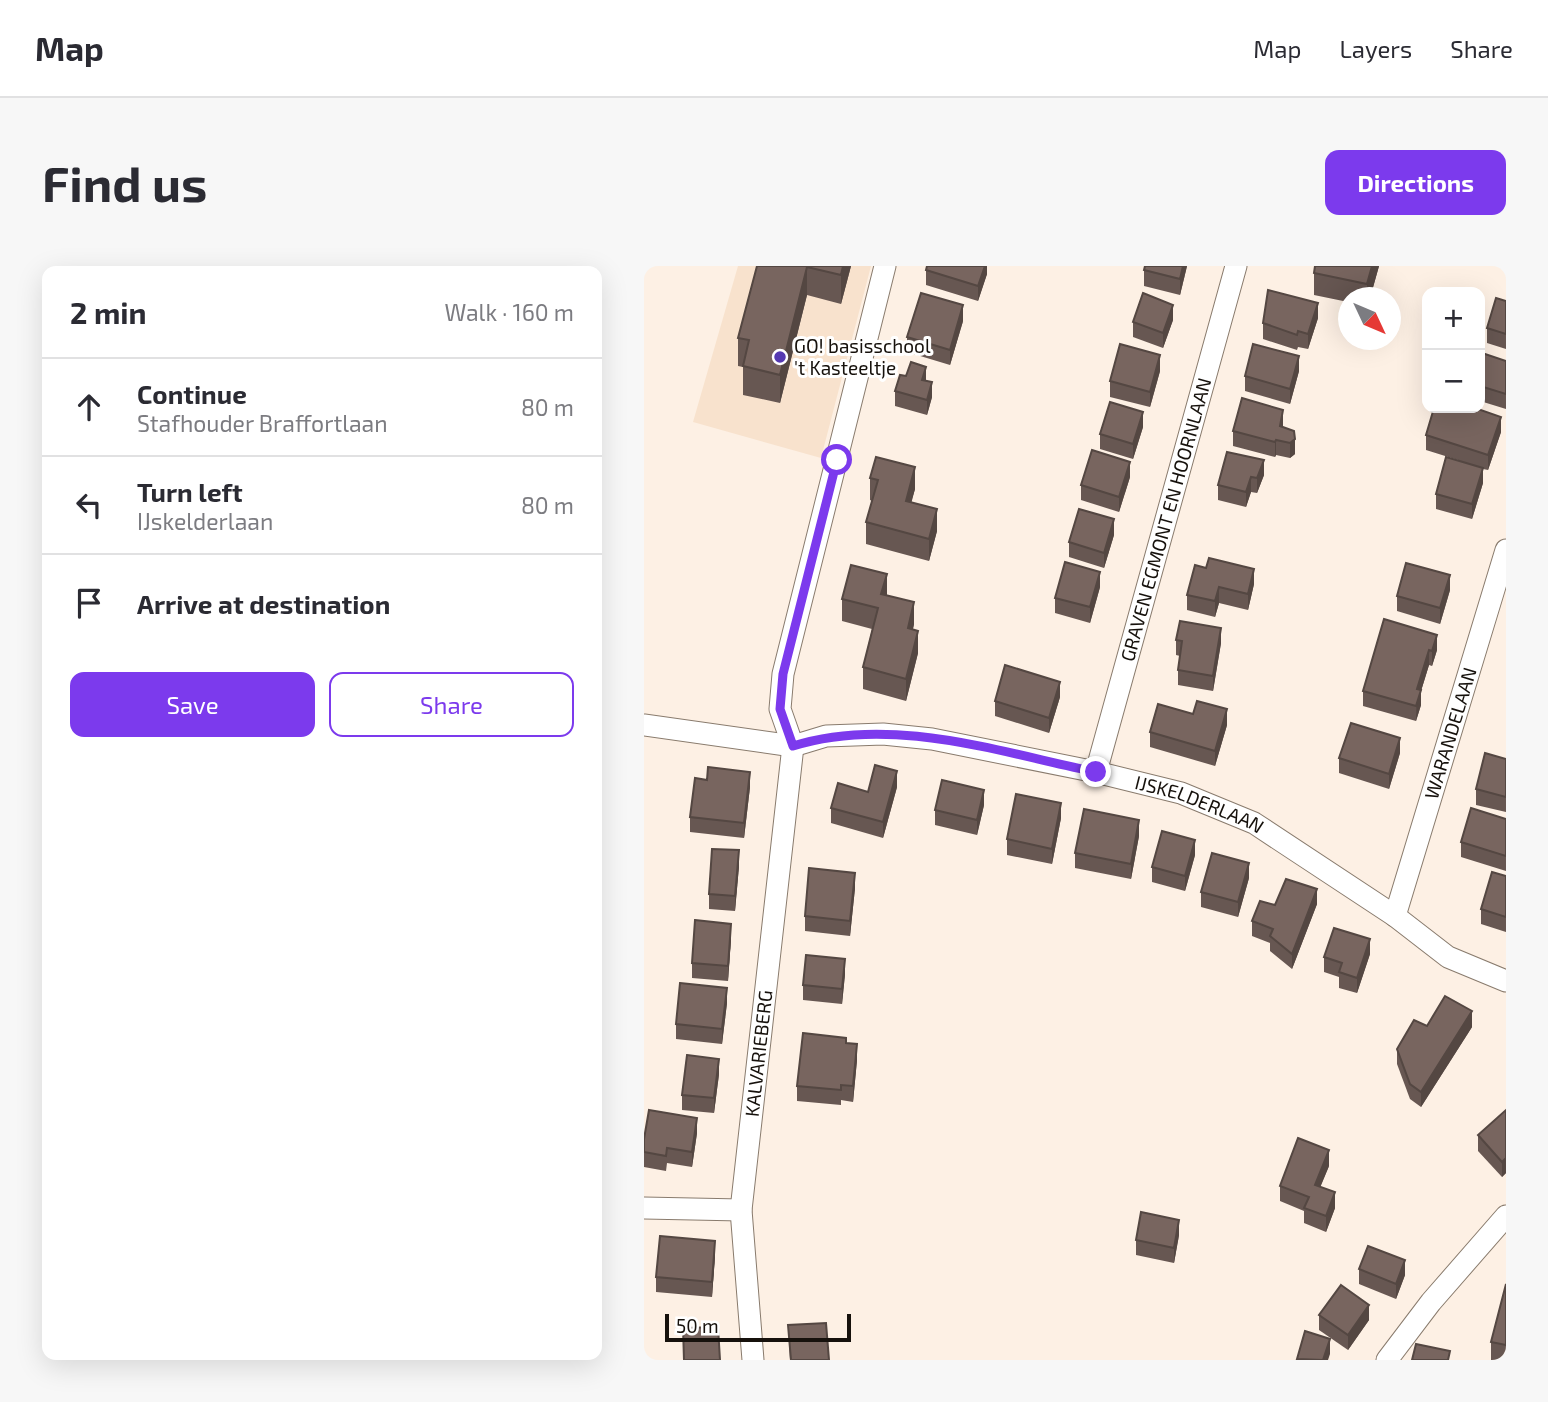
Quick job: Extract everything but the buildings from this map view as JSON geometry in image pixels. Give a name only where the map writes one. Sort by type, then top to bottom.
[{"type":"street","points":[[793,746],[780,709],[783,674],[885,266]]},
{"type":"street","name":"GRAVEN EGMONT EN HOORNLAAN","points":[[1096,772],[1236,266]]},
{"type":"street","name":"WARANDELAAN","points":[[1395,916],[1506,550]]},
{"type":"street","name":"IJSKELDERLAAN","points":[[644,725],[793,746],[825,736],[883,734],[932,738],[1096,772],[1181,793],[1243,818],[1291,846],[1395,916],[1448,957],[1506,981]]},
{"type":"street","name":"KALVARIEBERG","points":[[753,1360],[741,1210],[793,746]]},
{"type":"street","points":[[644,1208],[741,1210]]},
{"type":"street","points":[[1387,1360],[1431,1302],[1506,1216]]},
{"type":"shaded area","name":"GO! basisschool 't Kasteeltje","points":[[738,266],[871,266],[821,458],[693,422]]},
{"type":"place","name":"GO! basisschool 't Kasteeltje","points":[[780,357]]},
{"type":"route","points":[[837,460],[783,674],[780,709],[793,746],[825,736],[883,734],[932,738],[1096,772]]}]
